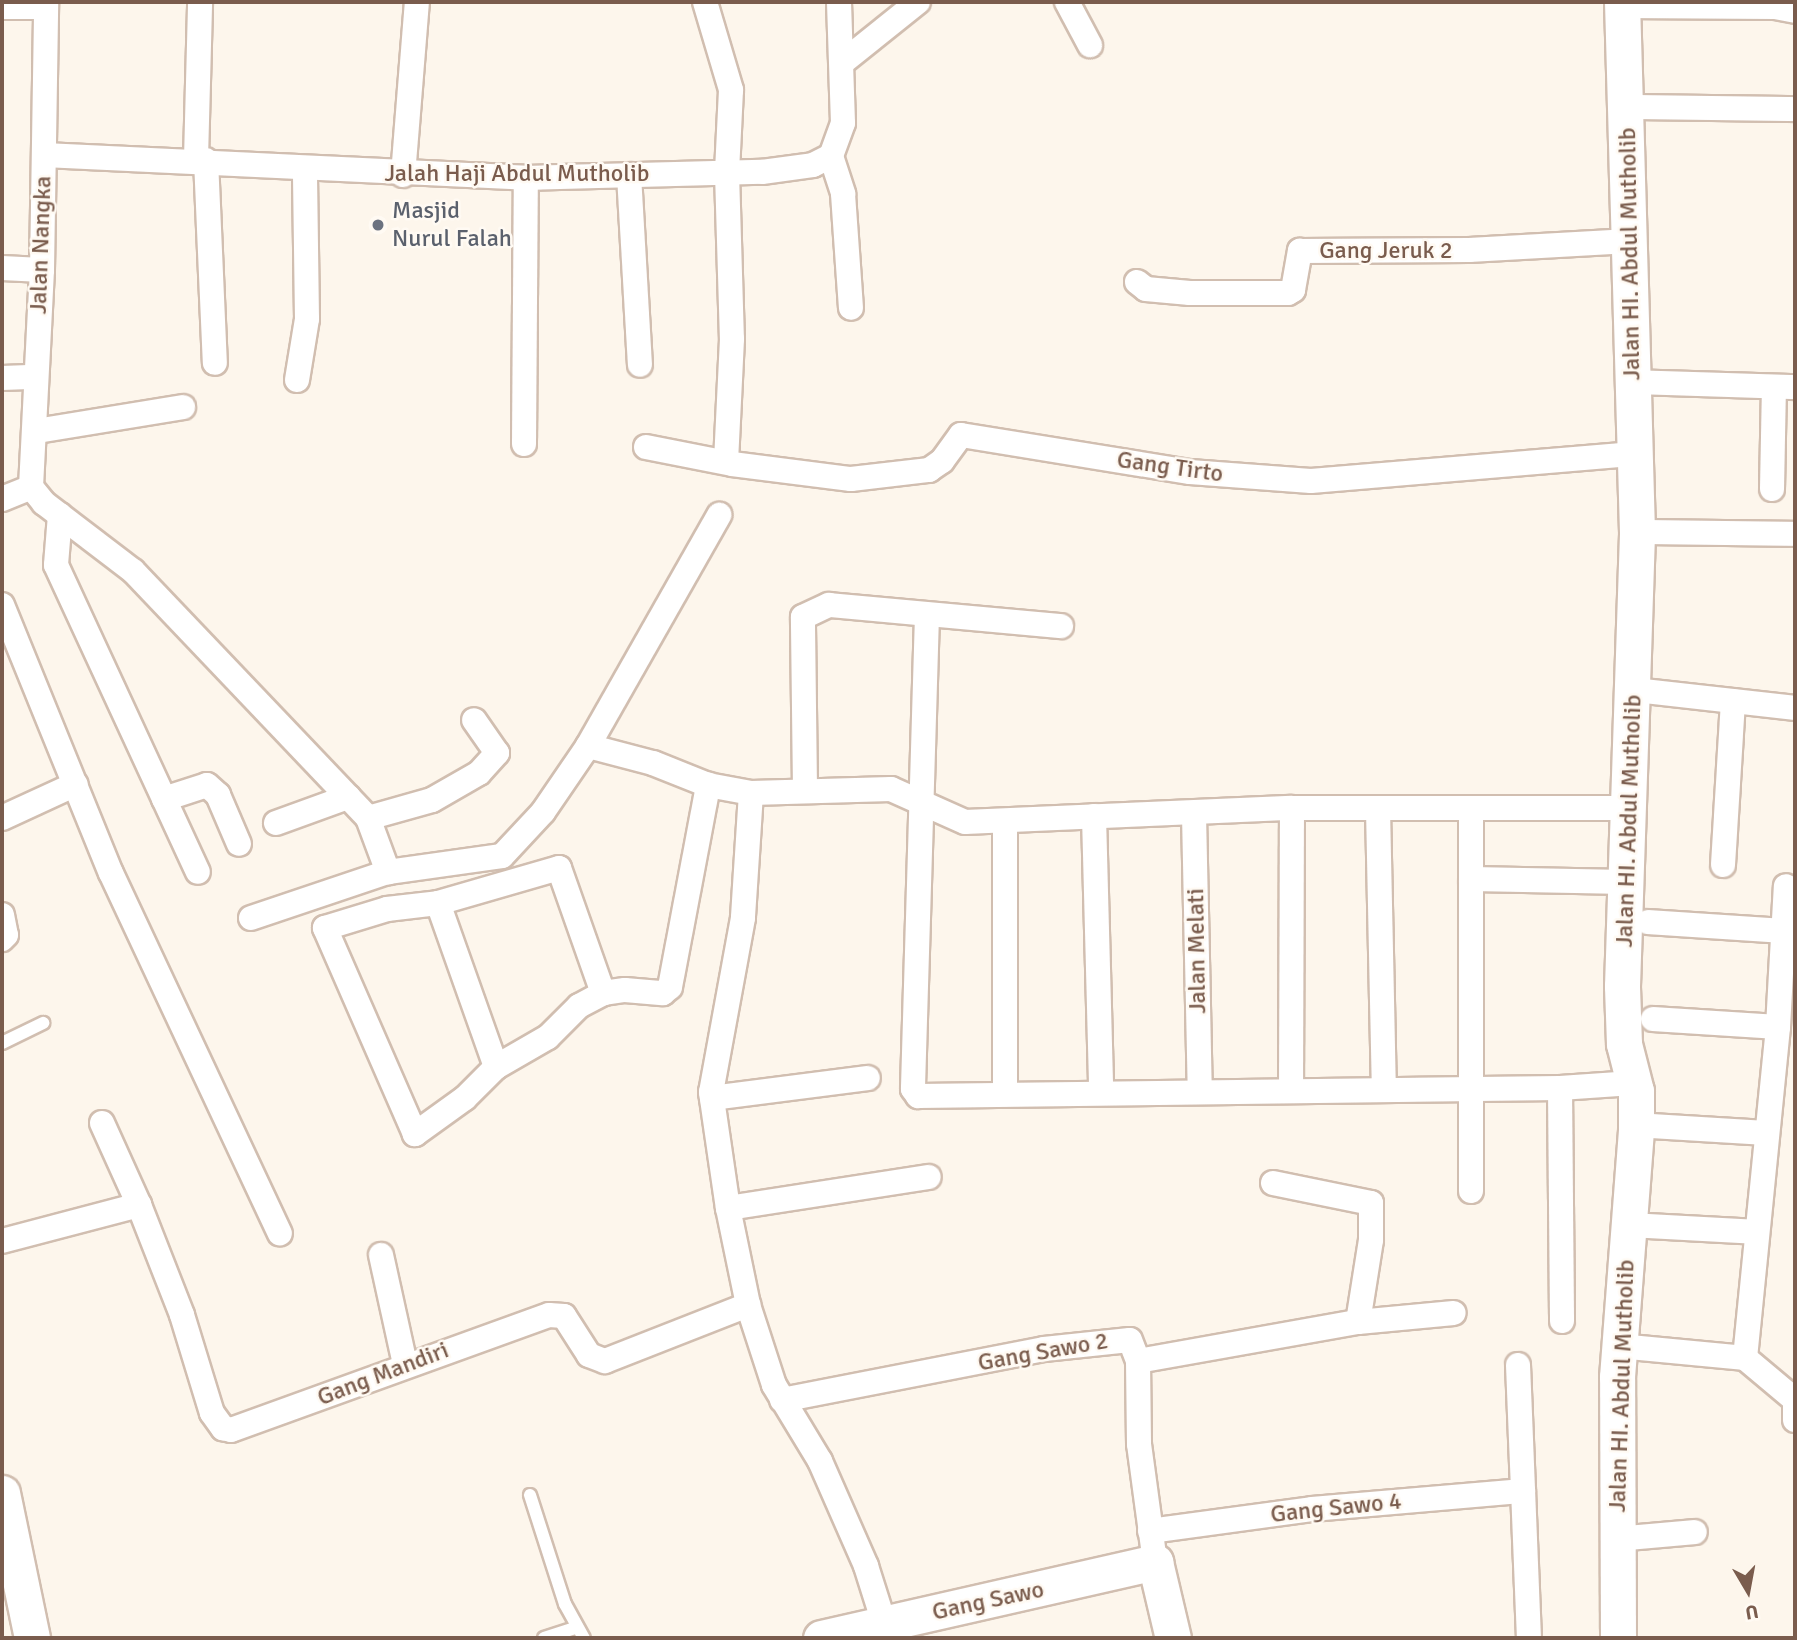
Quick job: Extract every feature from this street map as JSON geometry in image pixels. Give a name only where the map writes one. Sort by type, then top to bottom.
[{"type":"street","points":[[200,2],[201,160],[215,363]]},
{"type":"street","points":[[403,175],[417,2]]},
{"type":"street","points":[[705,2],[731,90],[727,173],[732,339],[726,460]]},
{"type":"street","points":[[839,2],[843,123],[831,156],[843,194],[851,309]]},
{"type":"street","points":[[843,62],[918,2]]},
{"type":"street","points":[[1067,2],[1090,45]]},
{"type":"street","points":[[2,7],[46,4]]},
{"type":"street","name":"Jalan Nangka","points":[[31,487],[37,431],[36,377],[42,270],[46,4]]},
{"type":"street","points":[[1622,4],[1782,6]]},
{"type":"street","name":"Jalan HI. Abdul Mutholib","points":[[1618,1638],[1619,1346],[1636,1130],[1633,1083],[1624,1044],[1623,1009],[1635,690],[1637,532],[1628,107],[1622,4]]},
{"type":"street","points":[[1628,107],[1795,109]]},
{"type":"street","name":"Jalah Haji Abdul Mutholib","points":[[44,155],[201,160],[305,171],[526,178],[789,170],[813,165],[831,156]]},
{"type":"street","points":[[296,380],[307,319],[305,171]]},
{"type":"street","points":[[629,175],[640,365]]},
{"type":"street","points":[[524,444],[526,178]]},
{"type":"street","name":"Gang Jeruk 2","points":[[1137,282],[1146,289],[1190,293],[1288,293],[1293,290],[1300,251],[1469,250],[1630,241]]},
{"type":"street","points":[[2,268],[42,270]]},
{"type":"street","points":[[2,378],[36,377]]},
{"type":"street","points":[[1632,382],[1785,387],[1772,489]]},
{"type":"street","points":[[37,431],[183,407]]},
{"type":"street","name":"Gang Tirto","points":[[646,447],[851,479],[912,473],[942,461],[961,435],[976,434],[1190,472],[1311,481],[1634,454]]},
{"type":"street","points":[[2,499],[31,487],[60,515],[133,571],[368,818],[388,872]]},
{"type":"street","points":[[60,515],[56,565],[198,872]]},
{"type":"street","points":[[251,918],[388,872],[502,856],[543,811],[588,746],[719,515]]},
{"type":"street","points":[[1637,532],[1793,534]]},
{"type":"street","points":[[805,789],[803,617],[829,605],[1061,626]]},
{"type":"street","points":[[2,606],[111,873],[280,1233]]},
{"type":"street","points":[[927,615],[919,798],[913,1090],[925,1098],[1005,1092],[1560,1088],[1633,1083]]},
{"type":"street","points":[[1635,690],[1795,708]]},
{"type":"street","points":[[1723,865],[1733,701]]},
{"type":"street","points":[[368,818],[432,800],[479,773],[497,753],[474,720]]},
{"type":"street","points":[[588,746],[653,763],[708,785],[751,793],[805,789],[891,789],[919,798],[965,821],[1194,814],[1292,808],[1629,808]]},
{"type":"street","points":[[2,818],[76,784]]},
{"type":"street","points":[[164,799],[207,785],[218,795],[239,844]]},
{"type":"street","points":[[603,993],[559,868],[438,903],[387,909],[325,928],[415,1134],[465,1098],[496,1067],[548,1037],[579,1006],[603,993],[663,993],[670,987],[708,785]]},
{"type":"street","points":[[751,793],[743,918],[713,1068],[712,1098],[728,1208],[748,1305],[782,1400],[820,1461],[866,1566],[899,1627]]},
{"type":"street","points":[[276,823],[348,797]]},
{"type":"street","points":[[1291,1089],[1292,808]]},
{"type":"street","points":[[1471,808],[1471,1191]]},
{"type":"street","points":[[1378,809],[1384,1089]]},
{"type":"street","name":"Jalan Melati","points":[[1194,814],[1200,1089]]},
{"type":"street","points":[[1094,816],[1101,1091]]},
{"type":"street","points":[[1005,821],[1005,1092]]},
{"type":"street","points":[[1471,879],[1627,882]]},
{"type":"street","points":[[1745,1358],[1778,1027],[1786,886]]},
{"type":"street","points":[[438,903],[496,1067]]},
{"type":"street","points":[[2,915],[6,935],[2,939]]},
{"type":"street","points":[[1648,922],[1784,931]]},
{"type":"street","points":[[1653,1019],[1778,1027]]},
{"type":"street","points":[[712,1098],[868,1078]]},
{"type":"street","points":[[1560,1088],[1562,1321]]},
{"type":"street","name":"Gang Mandiri","points":[[102,1123],[139,1205],[182,1315],[212,1413],[223,1428],[249,1426],[405,1364],[557,1314],[569,1320],[589,1355],[605,1361],[748,1305]]},
{"type":"street","points":[[1651,1126],[1767,1133]]},
{"type":"street","points":[[728,1208],[929,1177]]},
{"type":"street","points":[[1273,1183],[1371,1203],[1371,1240],[1358,1322]]},
{"type":"street","points":[[2,1241],[139,1205]]},
{"type":"street","points":[[1646,1226],[1756,1232]]},
{"type":"street","points":[[381,1255],[405,1364]]},
{"type":"street","points":[[1138,1361],[1358,1322],[1454,1313]]},
{"type":"street","name":"Gang Sawo 2","points":[[782,1400],[1122,1338],[1134,1343],[1138,1361],[1139,1444],[1153,1547],[1172,1638]]},
{"type":"street","points":[[1619,1346],[1745,1358],[1795,1400],[1795,1420]]},
{"type":"street","points":[[1518,1365],[1529,1638]]},
{"type":"street","name":"Gang Sawo 4","points":[[1153,1547],[1312,1509],[1523,1491]]},
{"type":"street","points":[[2,1493],[32,1638]]},
{"type":"street","points":[[1617,1539],[1695,1532]]},
{"type":"street","name":"Gang Sawo","points":[[821,1638],[899,1627],[1153,1547]]},
{"type":"lane","points":[[2,1043],[43,1023]]},
{"type":"lane","points":[[530,1495],[565,1604],[584,1638]]},
{"type":"lane","points":[[544,1638],[577,1626]]},
{"type":"place","name":"Masjid Nurul Falah","points":[[378,225]]}]
